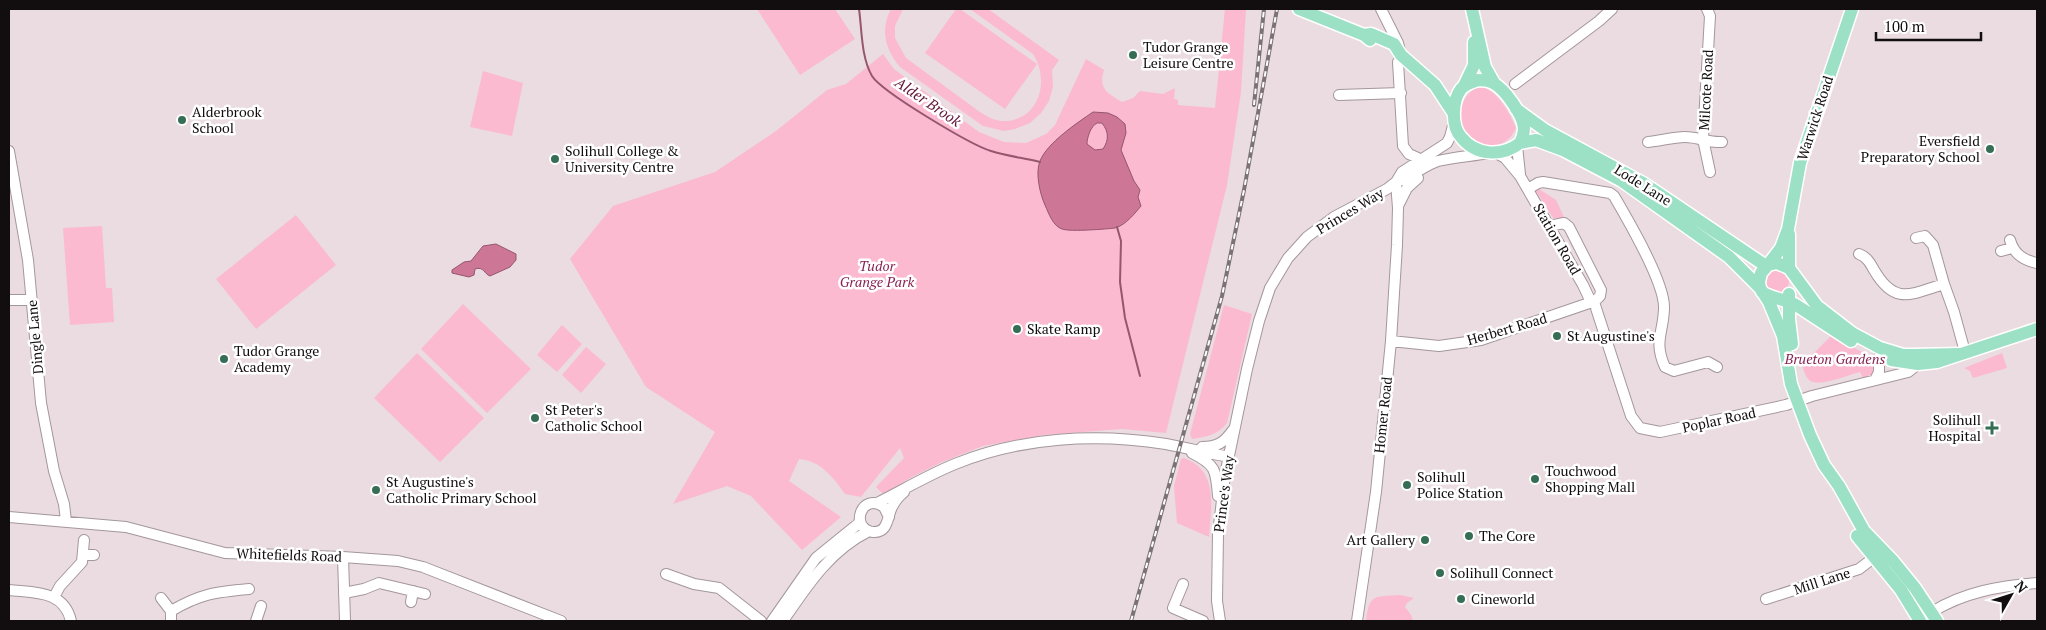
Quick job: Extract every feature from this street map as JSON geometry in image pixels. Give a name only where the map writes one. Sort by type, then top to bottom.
[{"type":"main road","points":[[1298,9],[1364,35],[1371,34],[1394,44],[1402,56],[1435,85],[1447,90],[1462,88],[1478,80],[1494,83]]},
{"type":"main road","name":"Warwick Road","points":[[1767,266],[1781,248],[1788,229],[1800,162],[1852,9]]},
{"type":"main road","points":[[1435,85],[1454,118],[1461,137],[1468,144],[1494,154],[1506,152],[1518,144],[1524,128],[1516,108],[1494,83],[1485,67],[1473,14]]},
{"type":"main road","points":[[1454,118],[1456,102],[1474,65],[1473,14]]},
{"type":"main road","name":"Lode Lane","points":[[1516,108],[1545,130],[1643,183],[1767,266]]},
{"type":"main road","name":"Lode Lane","points":[[1518,144],[1536,140],[1563,150],[1622,181],[1729,257],[1761,290]]},
{"type":"main road","name":"Warwick Road","points":[[1788,229],[1791,271]]},
{"type":"main road","points":[[1927,618],[1915,588],[1879,554],[1854,516],[1839,486],[1826,468],[1810,435],[1791,384],[1783,336],[1769,302],[1761,290],[1760,272],[1767,266],[1777,263],[1791,271],[1817,306],[1852,333],[1880,348],[1908,355],[1963,353]]},
{"type":"main road","points":[[1791,271],[1794,284],[1785,298],[1798,402]]},
{"type":"main road","points":[[1761,290],[1772,298],[1785,298],[1826,326],[1879,357],[1900,363],[1937,362],[2037,329]]},
{"type":"main road","points":[[1790,336],[1795,324],[1804,320],[1826,326]]},
{"type":"street","points":[[1381,9],[1398,42],[1402,56],[1398,62],[1403,146],[1409,154],[1420,159]]},
{"type":"street","points":[[1514,84],[1599,21],[1612,9]]},
{"type":"street","name":"Milcote Road","points":[[1707,9],[1710,16],[1703,139],[1710,172]]},
{"type":"street","points":[[1338,95],[1401,93]]},
{"type":"street","name":"Princes Way","points":[[1396,182],[1402,172],[1446,143],[1450,137],[1454,118]]},
{"type":"street","points":[[1648,142],[1685,137],[1703,139],[1712,143],[1722,142]]},
{"type":"street","name":"Station Road","points":[[1518,144],[1520,176]]},
{"type":"street","name":"Dingle Lane","points":[[9,151],[28,260],[41,403],[54,471],[64,504],[66,521]]},
{"type":"street","name":"Princes Way","points":[[1247,369],[1270,288],[1288,258],[1307,237],[1334,217],[1374,197],[1396,182],[1408,179],[1419,170],[1437,162],[1494,154]]},
{"type":"street","name":"Station Road","points":[[1494,154],[1506,158],[1520,176],[1584,285],[1591,302],[1592,312],[1601,325],[1631,416],[1640,428]]},
{"type":"street","points":[[1374,197],[1385,198],[1398,208],[1403,194],[1415,180],[1456,158]]},
{"type":"street","name":"Homer Road","points":[[1357,621],[1376,492],[1391,341],[1398,208],[1396,182]]},
{"type":"street","points":[[1528,189],[1543,182],[1610,193],[1614,196],[1631,226],[1661,290],[1664,307],[1659,335],[1659,350],[1665,367],[1674,371],[1708,362],[1717,367]]},
{"type":"street","points":[[1549,226],[1564,223],[1569,227],[1601,290],[1598,298],[1591,302]]},
{"type":"street","points":[[1916,238],[1925,236],[1932,242],[1954,312],[1963,353]]},
{"type":"street","points":[[2001,251],[2011,244],[2022,259],[2037,263]]},
{"type":"street","points":[[1858,254],[1865,256],[1882,284],[1899,294],[1910,294],[1944,284]]},
{"type":"street","points":[[9,300],[32,300]]},
{"type":"street","name":"Herbert Road","points":[[1391,341],[1439,346],[1481,340],[1591,302]]},
{"type":"street","points":[[1875,380],[1879,372],[1879,357]]},
{"type":"street","points":[[1798,402],[1812,396],[1908,372],[1918,364]]},
{"type":"street","name":"Prince's Way","points":[[1217,621],[1220,520],[1234,428],[1247,369]]},
{"type":"street","name":"Poplar Road","points":[[1640,428],[1660,432],[1798,402]]},
{"type":"street","points":[[1178,447],[1217,446],[1226,440],[1234,428]]},
{"type":"street","points":[[777,620],[816,558],[860,520],[863,508],[867,504],[877,503],[912,484],[969,458],[1025,444],[1065,439],[1149,442],[1229,457]]},
{"type":"street","points":[[1178,447],[1208,461],[1215,470],[1220,520]]},
{"type":"street","points":[[860,520],[863,527],[870,531],[877,532],[883,529],[888,523],[890,509],[912,484]]},
{"type":"street","points":[[877,503],[884,506],[889,517]]},
{"type":"street","name":"Whitefields Road","points":[[9,517],[126,527],[225,553],[344,557],[398,561],[423,567],[562,621]]},
{"type":"street","points":[[777,620],[839,550],[855,538],[870,531]]},
{"type":"street","points":[[54,597],[60,586],[82,562],[84,540]]},
{"type":"street","name":"Mill Lane","points":[[1766,599],[1859,569],[1879,554]]},
{"type":"street","points":[[83,555],[94,555]]},
{"type":"street","points":[[344,557],[345,621]]},
{"type":"street","points":[[666,574],[694,584],[719,588],[760,620],[777,620]]},
{"type":"street","points":[[344,593],[364,590],[379,583],[425,594]]},
{"type":"street","points":[[1927,618],[1942,606],[1990,588],[2037,583]]},
{"type":"street","points":[[1183,584],[1174,608],[1203,621]]},
{"type":"street","points":[[161,598],[171,616],[192,599],[216,592],[249,589]]},
{"type":"street","points":[[9,590],[34,591],[54,597],[63,605],[69,614],[70,621]]},
{"type":"street","points":[[411,602],[413,591]]},
{"type":"street","points":[[256,621],[262,606]]},
{"type":"green space","points":[[757,9],[835,9],[855,39],[800,75]]},
{"type":"green space","points":[[891,9],[903,9],[895,26],[895,38],[906,58],[985,115],[1001,121],[1014,120],[1032,108],[1038,99],[1041,77],[1033,54],[970,9],[988,9],[1059,60],[1052,70],[1053,87],[1049,101],[1041,113],[1030,123],[1015,129],[1004,131],[983,126],[900,67],[891,53],[886,39],[886,24]]},
{"type":"green space","points":[[956,9],[960,9],[1037,64],[1005,109],[925,53]]},
{"type":"green space","name":"Tudor Grange Park","points":[[1225,9],[1246,9],[1241,92],[1227,185],[1166,433],[1122,429],[1043,435],[983,446],[942,462],[883,494],[876,487],[904,458],[900,448],[861,497],[845,494],[831,476],[820,466],[807,460],[799,459],[789,481],[841,517],[802,550],[751,496],[727,486],[673,504],[715,432],[646,387],[570,259],[613,206],[715,172],[776,131],[827,90],[846,84],[883,54],[894,69],[979,132],[1004,142],[1026,143],[1046,134],[1055,125],[1086,59],[1104,70],[1102,82],[1105,90],[1122,102],[1133,98],[1140,91],[1163,94],[1175,88],[1174,99],[1178,100],[1178,105],[1215,108]]},
{"type":"green space","points":[[483,71],[523,83],[512,136],[470,127]]},
{"type":"green space","points":[[1484,87],[1494,94],[1503,105],[1511,116],[1516,128],[1508,139],[1498,145],[1486,145],[1476,141],[1467,134],[1461,124],[1460,112],[1468,94],[1473,90]]},
{"type":"green space","points":[[1539,189],[1556,200],[1564,217],[1553,218],[1536,191]]},
{"type":"green space","points":[[296,215],[336,265],[256,329],[216,279]]},
{"type":"green space","points":[[102,226],[106,288],[112,288],[114,322],[70,325],[63,228]]},
{"type":"green space","points":[[1777,269],[1786,272],[1789,281],[1786,290],[1777,293],[1768,290],[1765,281],[1768,272]]},
{"type":"green space","points":[[463,304],[531,369],[487,413],[421,349]]},
{"type":"green space","points":[[1224,305],[1252,314],[1227,423],[1216,433],[1192,439],[1190,434]]},
{"type":"green space","points":[[562,325],[582,344],[557,372],[537,355]]},
{"type":"green space","name":"Brueton Gardens","points":[[1831,336],[1874,358],[1875,373],[1863,378],[1860,372],[1819,383],[1809,380],[1801,361],[1814,353]]},
{"type":"green space","points":[[586,347],[606,364],[581,393],[562,375]]},
{"type":"green space","points":[[417,353],[484,418],[440,462],[374,398]]},
{"type":"green space","points":[[2002,353],[2007,368],[1973,378],[1970,371],[1964,368]]},
{"type":"green space","points":[[1184,458],[1203,471],[1208,481],[1211,502],[1209,537],[1177,523],[1174,486],[1181,459]]},
{"type":"green space","points":[[1400,595],[1414,598],[1405,607],[1413,621],[1366,621],[1371,601],[1379,597]]},
{"type":"shaded area","points":[[1093,112],[1108,113],[1117,117],[1125,124],[1126,133],[1121,150],[1134,181],[1140,190],[1138,197],[1141,206],[1126,222],[1115,228],[1066,230],[1056,225],[1043,200],[1038,177],[1040,161],[1049,147],[1063,134]],"holes":[[[1102,123],[1107,133],[1106,142],[1103,149],[1095,150],[1087,144],[1088,138],[1095,124]]]},
{"type":"shaded area","points":[[496,244],[516,254],[516,260],[510,267],[490,276],[478,268],[475,269],[474,275],[469,277],[452,273],[452,270],[464,262],[471,261],[483,246]]},
{"type":"waterway","name":"Alder Brook","points":[[859,9],[862,43],[868,69],[879,84],[928,117],[981,147],[997,153],[1040,162]]},
{"type":"waterway","name":"Alder Brook","points":[[1117,227],[1121,241],[1120,282],[1125,318],[1140,376]]},
{"type":"railway","points":[[1254,105],[1264,9]]},
{"type":"railway","points":[[1131,621],[1222,296],[1244,190],[1277,9]]},
{"type":"place","name":"Tudor Grange Leisure Centre","points":[[1133,55]]},
{"type":"place","name":"Alderbrook School","points":[[182,120]]},
{"type":"place","name":"Eversfield Preparatory School","points":[[1990,149]]},
{"type":"place","name":"Solihull College & University Centre","points":[[555,159]]},
{"type":"place","name":"Skate Ramp","points":[[1017,329]]},
{"type":"place","name":"St Augustine's","points":[[1557,336]]},
{"type":"place","name":"Tudor Grange Academy","points":[[224,359]]},
{"type":"place","name":"St Peter's Catholic School","points":[[535,418]]},
{"type":"place","name":"Solihull Hospital","points":[[1992,428]]},
{"type":"place","name":"Touchwood Shopping Mall","points":[[1535,479]]},
{"type":"place","name":"Solihull Police Station","points":[[1407,485]]},
{"type":"place","name":"St Augustine's Catholic Primary School","points":[[376,490]]},
{"type":"place","name":"The Core","points":[[1469,536]]},
{"type":"place","name":"Art Gallery","points":[[1425,540]]},
{"type":"place","name":"Solihull Connect","points":[[1440,573]]},
{"type":"place","name":"Cineworld","points":[[1461,599]]}]
